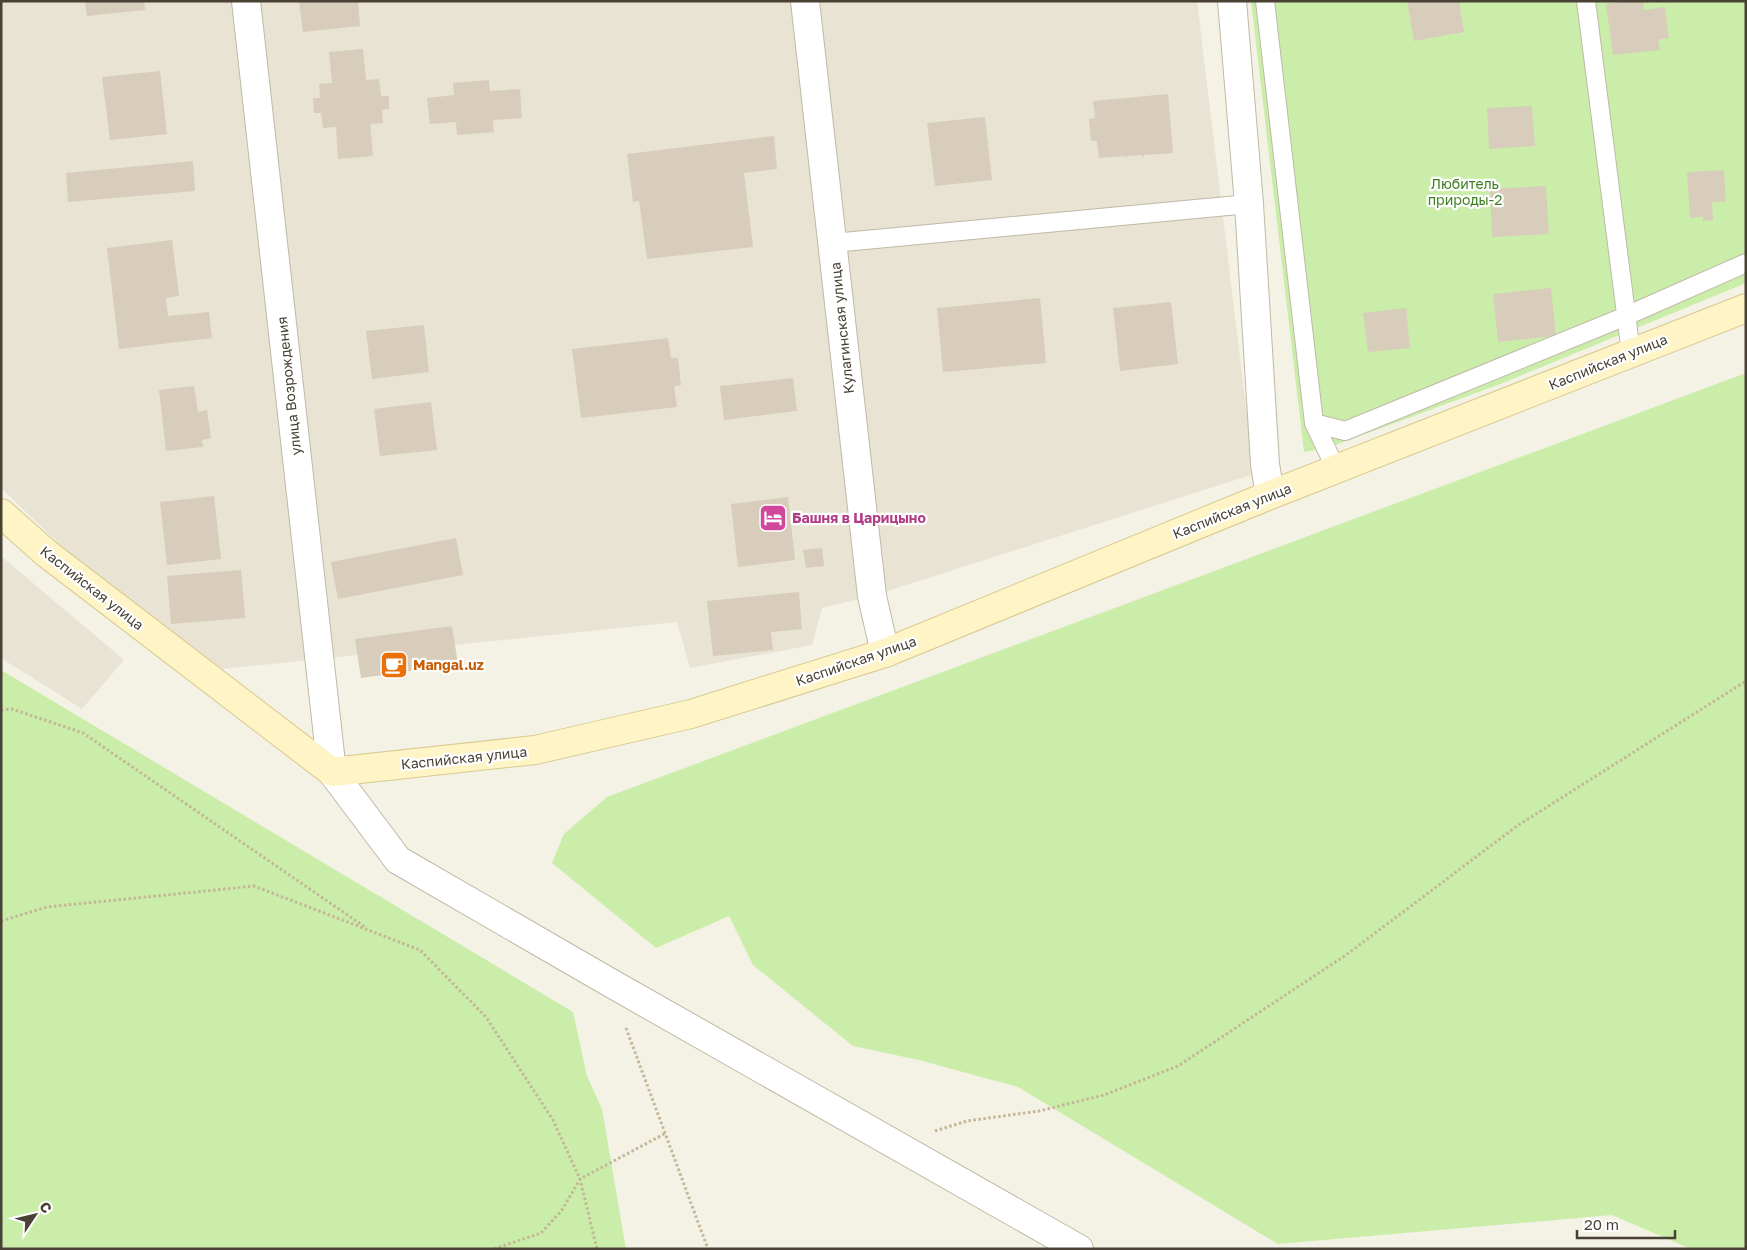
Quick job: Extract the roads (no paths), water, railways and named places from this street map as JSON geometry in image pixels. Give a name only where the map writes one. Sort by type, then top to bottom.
[{"type":"street","name":"улица Возрождения","points":[[246,1],[332,772]]},
{"type":"street","name":"Кулагинская улица","points":[[805,1],[872,596],[885,654]]},
{"type":"street","points":[[1232,1],[1249,204],[1265,464],[1270,496]]},
{"type":"street","name":"Каспийская улица","points":[[1,513],[46,553],[332,772],[535,750],[691,714],[885,654],[1336,469],[1746,308]]},
{"type":"street","points":[[332,772],[398,860],[608,982],[897,1144],[1079,1249]]},
{"type":"lane","points":[[1265,1],[1314,422],[1336,469]]},
{"type":"lane","points":[[1586,1],[1631,353]]},
{"type":"lane","points":[[833,243],[1249,204]]},
{"type":"lane","points":[[1314,422],[1345,432],[1626,316],[1746,263]]},
{"type":"place","name":"Башня в Царицыно","points":[[773,518]]},
{"type":"place","name":"Mangal.uz","points":[[394,665]]},
{"type":"park label","name":"Любитель природы-2","points":[[1465,192]]}]
